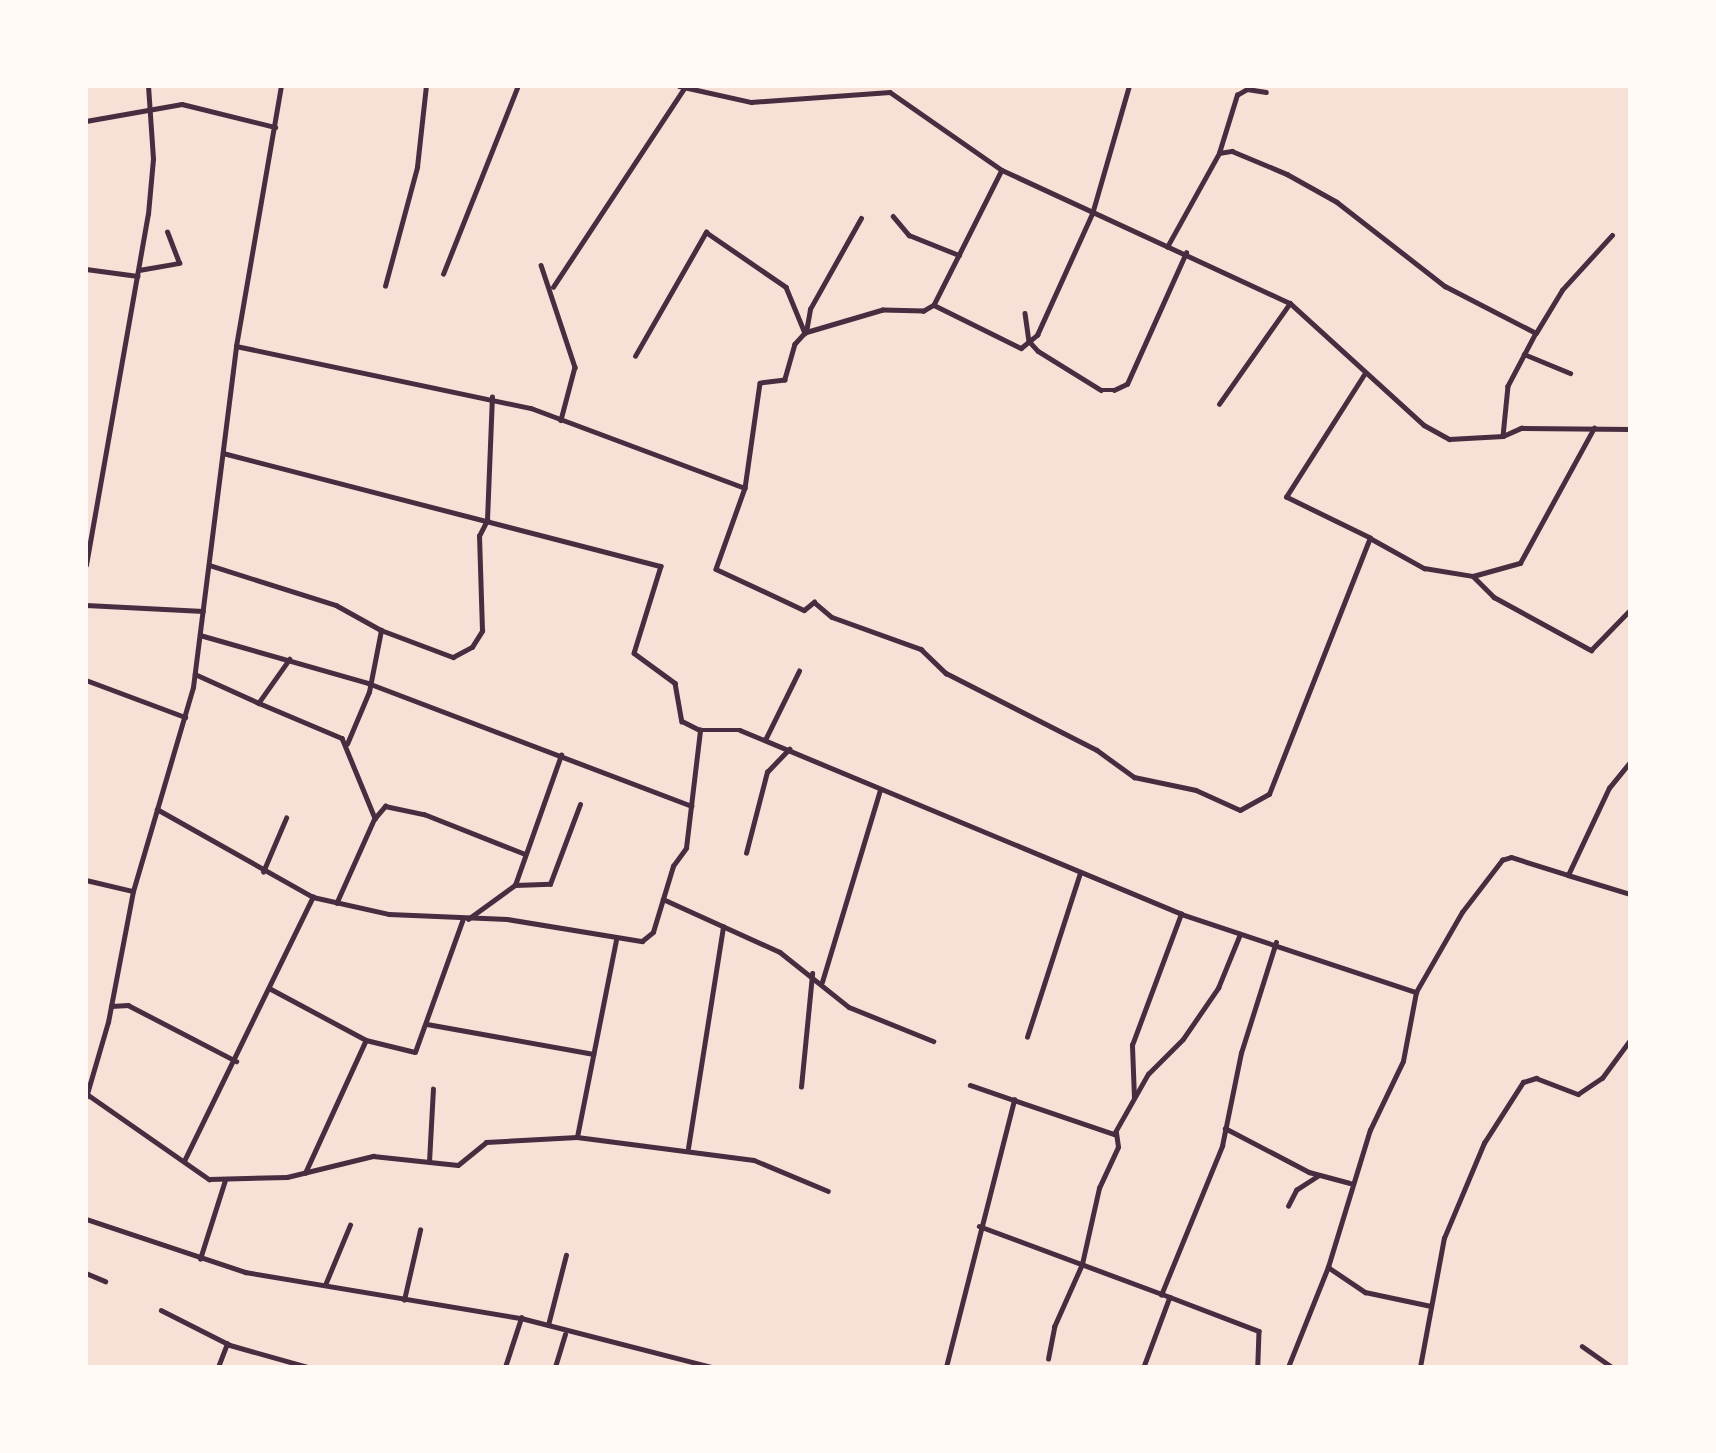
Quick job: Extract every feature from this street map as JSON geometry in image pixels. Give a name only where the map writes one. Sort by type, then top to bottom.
[{"type":"street","points":[[86,565],[152,179],[148,86]]},
{"type":"street","points":[[281,86],[236,346],[195,674],[185,717],[155,808],[133,891],[111,1006],[86,1096],[209,1179],[305,1173],[373,1156],[458,1165],[486,1142],[577,1137],[688,1148],[754,1160],[828,1191]]},
{"type":"street","points":[[385,286],[417,167],[426,86]]},
{"type":"street","points":[[443,274],[518,86]]},
{"type":"street","points":[[934,304],[1021,348],[1029,341],[1092,214],[1129,86]]},
{"type":"street","points":[[553,287],[682,87],[772,103],[890,92],[1002,170],[1092,214],[1186,253],[1290,303],[1365,373],[1449,439],[1503,436],[1521,428],[1630,429]]},
{"type":"street","points":[[1167,247],[1219,153],[1237,95],[1247,89],[1266,92]]},
{"type":"street","points":[[86,121],[182,104],[276,127]]},
{"type":"street","points":[[1219,153],[1232,151],[1287,174],[1337,202],[1445,286],[1535,333]]},
{"type":"street","points":[[805,333],[883,310],[924,311],[934,304],[1002,170]]},
{"type":"street","points":[[892,216],[909,236],[959,255]]},
{"type":"street","points":[[861,218],[810,309],[805,333],[795,344],[785,380],[760,383],[745,488],[716,569],[804,610],[814,602],[832,617],[921,649],[946,673],[1097,750],[1134,777],[1196,790],[1228,810],[1269,794],[1370,538]]},
{"type":"street","points":[[86,269],[138,273],[179,263],[167,232]]},
{"type":"street","points":[[635,356],[706,232],[786,287],[805,333]]},
{"type":"street","points":[[1503,436],[1508,386],[1535,333],[1568,282],[1612,235]]},
{"type":"street","points":[[1025,313],[1029,341],[1101,390],[1127,384],[1186,253]]},
{"type":"street","points":[[541,265],[553,287],[558,325],[575,367],[561,420]]},
{"type":"street","points":[[1219,404],[1290,303]]},
{"type":"street","points":[[236,346],[492,397],[745,488]]},
{"type":"street","points":[[1524,354],[1570,373]]},
{"type":"street","points":[[1365,373],[1286,497],[1424,568],[1473,576],[1504,571],[1530,551],[1538,523],[1570,479],[1594,428]]},
{"type":"street","points":[[209,565],[336,605],[381,631],[453,657],[472,647],[482,631],[479,536],[487,520],[492,397]]},
{"type":"street","points":[[223,453],[661,566],[634,653],[676,683],[682,721],[700,730],[740,730],[1181,914],[1276,943],[1416,992]]},
{"type":"street","points":[[1473,576],[1504,603],[1591,650],[1630,610]]},
{"type":"street","points":[[86,605],[203,611]]},
{"type":"street","points":[[1624,619],[1630,624]]},
{"type":"street","points":[[375,818],[347,744],[371,684],[381,631]]},
{"type":"street","points":[[200,635],[371,684],[691,806]]},
{"type":"street","points":[[259,703],[290,659]]},
{"type":"street","points":[[765,740],[799,671]]},
{"type":"street","points":[[195,674],[347,744]]},
{"type":"street","points":[[86,680],[185,717]]},
{"type":"street","points":[[155,808],[263,872],[313,897],[337,903],[465,919],[508,919],[615,940],[642,941],[653,932],[663,899],[686,848],[700,730]]},
{"type":"street","points":[[746,853],[767,772],[789,749]]},
{"type":"street","points":[[515,885],[561,755]]},
{"type":"street","points":[[1568,875],[1609,788],[1630,762]]},
{"type":"street","points":[[822,982],[880,790]]},
{"type":"street","points":[[271,989],[366,1040],[415,1052],[465,919],[515,885],[550,884],[580,804]]},
{"type":"street","points":[[337,903],[375,818],[385,806],[424,814],[524,854]]},
{"type":"street","points":[[263,872],[286,818]]},
{"type":"street","points":[[1288,1367],[1328,1267],[1350,1183],[1403,1061],[1416,992],[1462,912],[1502,860],[1511,857],[1630,894]]},
{"type":"street","points":[[1027,1037],[1080,873]]},
{"type":"street","points":[[86,880],[133,891]]},
{"type":"street","points":[[184,1161],[271,989],[313,897]]},
{"type":"street","points":[[663,899],[723,926],[812,973],[849,1007],[933,1041]]},
{"type":"street","points":[[1134,1099],[1132,1045],[1181,914]]},
{"type":"street","points":[[688,1148],[723,926]]},
{"type":"street","points":[[1048,1359],[1054,1327],[1082,1264],[1098,1188],[1118,1147],[1116,1132],[1134,1099],[1218,988],[1240,934]]},
{"type":"street","points":[[577,1137],[615,940]]},
{"type":"street","points":[[1160,1295],[1225,1128],[1276,943]]},
{"type":"street","points":[[801,1087],[812,973]]},
{"type":"street","points":[[111,1006],[128,1005],[236,1060]]},
{"type":"street","points":[[427,1024],[593,1054]]},
{"type":"street","points":[[305,1173],[366,1040]]},
{"type":"street","points":[[1420,1367],[1444,1238],[1484,1143],[1523,1082],[1536,1078],[1578,1094],[1602,1078],[1630,1040]]},
{"type":"street","points":[[970,1085],[1116,1132]]},
{"type":"street","points":[[429,1162],[433,1089]]},
{"type":"street","points":[[946,1367],[979,1253],[979,1226],[1014,1100]]},
{"type":"street","points":[[1225,1128],[1320,1175],[1350,1183]]},
{"type":"street","points":[[1288,1206],[1296,1190],[1320,1175]]},
{"type":"street","points":[[200,1259],[225,1180]]},
{"type":"street","points":[[86,1219],[200,1259],[324,1286],[521,1318],[548,1325],[565,1334],[712,1367]]},
{"type":"street","points":[[324,1286],[350,1225]]},
{"type":"street","points":[[979,1226],[1259,1331],[1258,1367]]},
{"type":"street","points":[[404,1300],[420,1230]]},
{"type":"street","points":[[548,1325],[566,1255]]},
{"type":"street","points":[[1328,1267],[1366,1292],[1431,1306]]},
{"type":"street","points":[[86,1273],[105,1281]]},
{"type":"street","points":[[1144,1367],[1170,1297]]},
{"type":"street","points":[[162,1310],[227,1344],[308,1367]]},
{"type":"street","points":[[505,1367],[521,1318]]},
{"type":"street","points":[[555,1367],[565,1334]]},
{"type":"street","points":[[218,1367],[227,1344]]},
{"type":"street","points":[[1582,1346],[1612,1367]]}]
